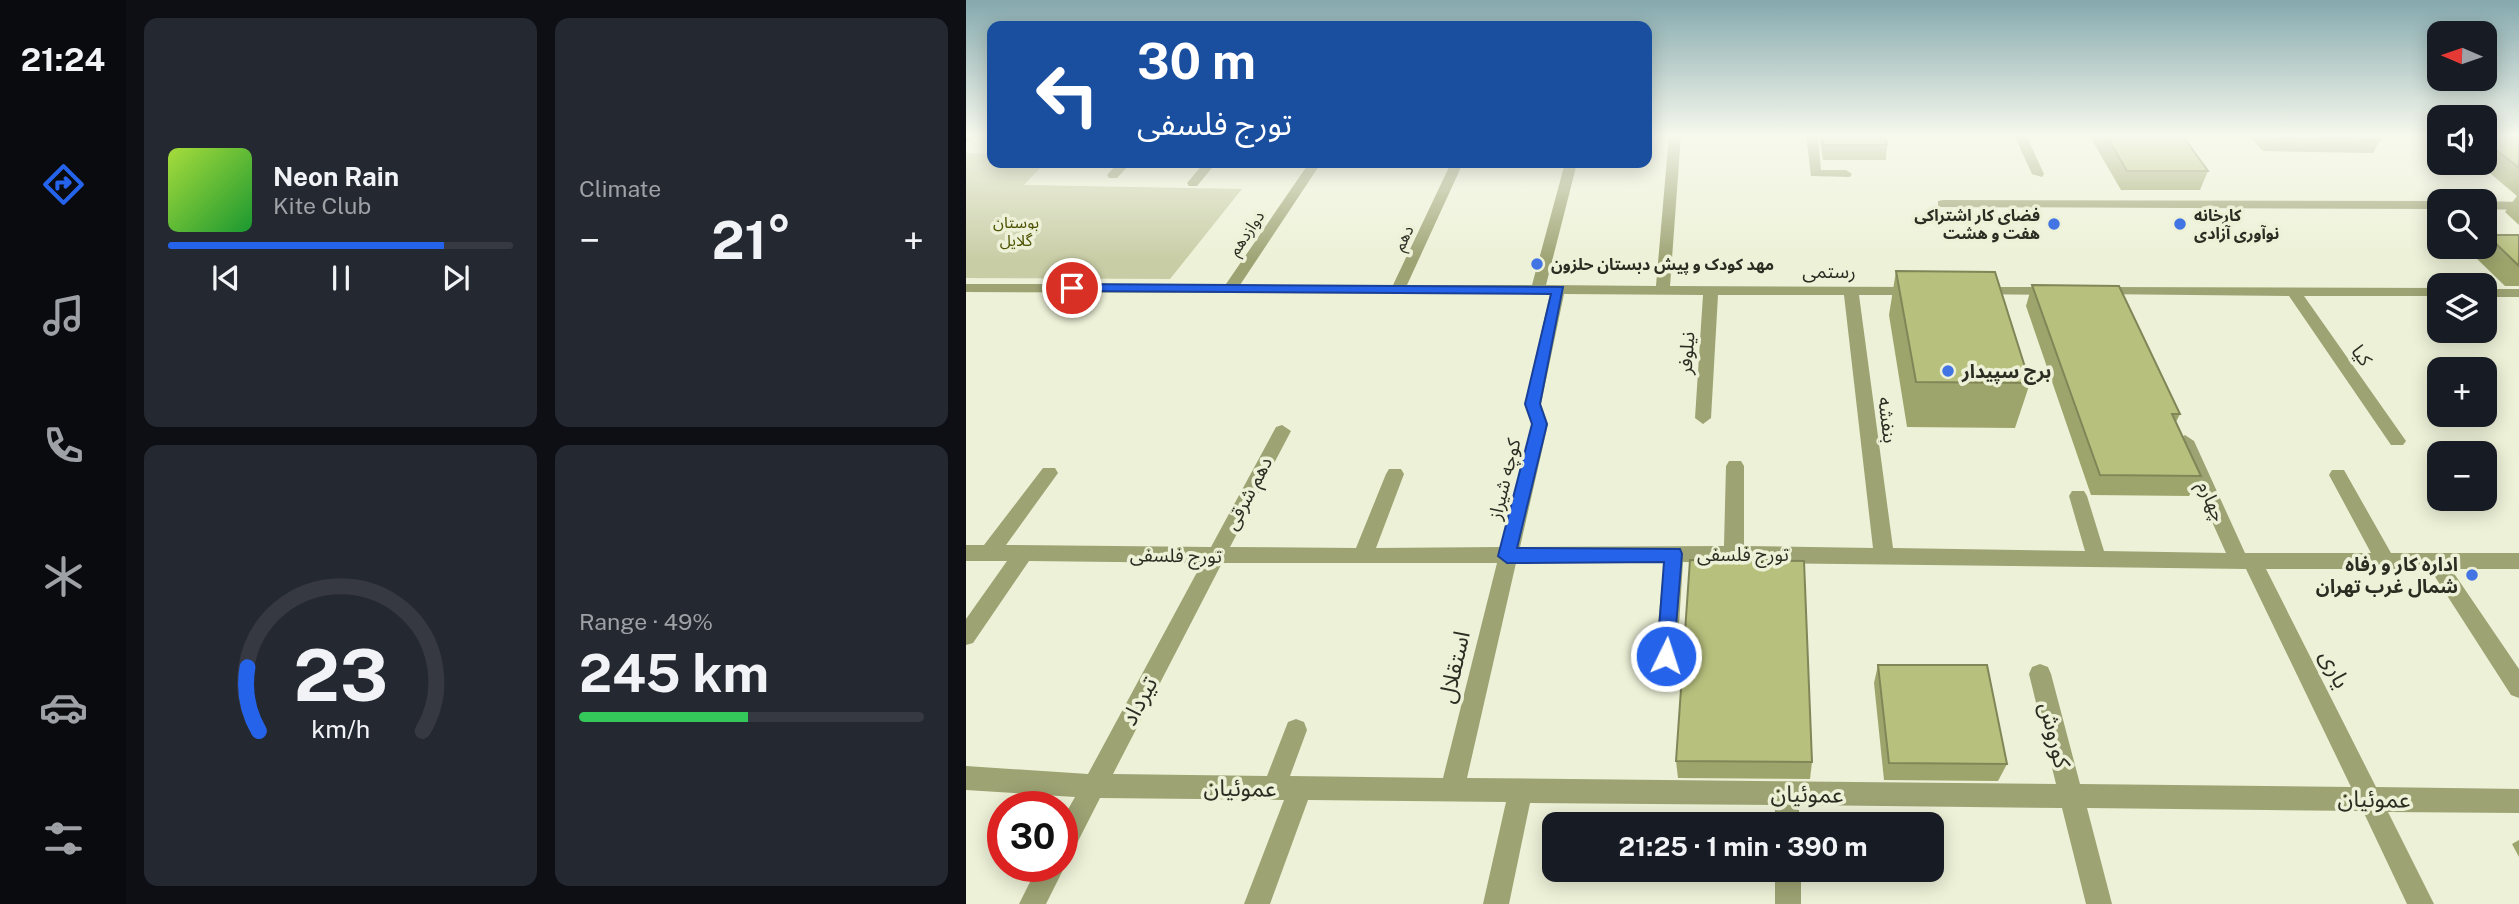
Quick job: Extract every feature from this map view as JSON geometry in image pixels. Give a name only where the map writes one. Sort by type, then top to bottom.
[{"type":"street","points":[[1193,183],[1198,177]]},
{"type":"street","name":"دوازدهم","points":[[1230,289],[1305,177]]},
{"type":"street","name":"دهم","points":[[1398,289],[1450,177]]},
{"type":"street","points":[[1538,290],[1567,177]]},
{"type":"street","points":[[1663,290],[1672,177]]},
{"type":"street","points":[[1944,204],[2427,205]]},
{"type":"street","points":[[2497,205],[2519,205]]},
{"type":"street","name":"رستمی","points":[[966,288],[1934,291]]},
{"type":"street","name":"کوچه شیراز","points":[[1507,556],[1540,424],[1533,404],[1558,290]]},
{"type":"street","name":"نیلوفر","points":[[1703,418],[1711,290]]},
{"type":"street","name":"بنفشه","points":[[1851,291],[1884,555]]},
{"type":"street","points":[[1962,291],[2427,292]]},
{"type":"street","name":"کیا","points":[[2294,292],[2396,441]]},
{"type":"street","points":[[2497,293],[2519,293]]},
{"type":"street","name":"دهم شرقی","points":[[1214,556],[1282,431]]},
{"type":"street","name":"چهارم","points":[[2185,441],[2246,561]]},
{"type":"street","points":[[1734,554],[1735,466]]},
{"type":"street","points":[[989,553],[1049,472]]},
{"type":"street","points":[[1363,556],[1395,474]]},
{"type":"street","points":[[2338,475],[2386,562]]},
{"type":"street","points":[[2078,496],[2097,559]]},
{"type":"street","name":"تورج فلسفی","points":[[966,552],[1214,556],[1734,554],[2246,561],[2519,561]]},
{"type":"street","points":[[966,636],[1024,553]]},
{"type":"street","points":[[1666,656],[1674,554]]},
{"type":"street","name":"تیرداد","points":[[1078,816],[1214,556]]},
{"type":"street","name":"استقلال","points":[[1452,790],[1507,556]]},
{"type":"street","name":"یاری","points":[[2246,561],[2370,799],[2421,904]]},
{"type":"street","points":[[2436,562],[2519,688]]},
{"type":"street","name":"کوروش","points":[[2040,674],[2099,904]]},
{"type":"street","points":[[1274,788],[1296,730]]},
{"type":"street","name":"عموئیان","points":[[966,778],[1094,786],[2519,801]]},
{"type":"street","points":[[1257,904],[1301,788]]},
{"type":"street","points":[[1496,904],[1520,790]]},
{"type":"street","points":[[1787,793],[1787,812]]},
{"type":"street","points":[[1032,904],[1044,882]]},
{"type":"street","points":[[1787,882],[1788,904]]},
{"type":"green space","name":"بوستان گلایل","points":[[966,177],[1031,177],[1024,185],[1242,189],[1170,279],[966,278]]},
{"type":"building","points":[[2497,235],[2519,235],[2519,266],[2497,245]]},
{"type":"building","points":[[1896,271],[1995,272],[2030,383],[1916,382]]},
{"type":"building","points":[[2032,285],[2119,286],[2180,414],[2172,414],[2201,476],[2100,475]]},
{"type":"building","points":[[1690,560],[1804,561],[1812,762],[1676,761]]},
{"type":"building","points":[[1878,665],[1987,665],[2007,764],[1889,763]]},
{"type":"place","name":"فضای کار اشتراکی هفت و هشت","points":[[2054,224]]},
{"type":"place","name":"کارخانه نوآوری آزادی","points":[[2180,224]]},
{"type":"place","name":"مهد کودک و پیش دبستان حلزون","points":[[1537,264]]},
{"type":"place","name":"برج سپیدار","points":[[1948,371]]},
{"type":"place","name":"اداره کار و رفاه شمال غرب تهران","points":[[2472,575]]},
{"type":"route","points":[[1072,288],[1558,290],[1533,404],[1540,424],[1507,556],[1674,554],[1666,656]]}]
